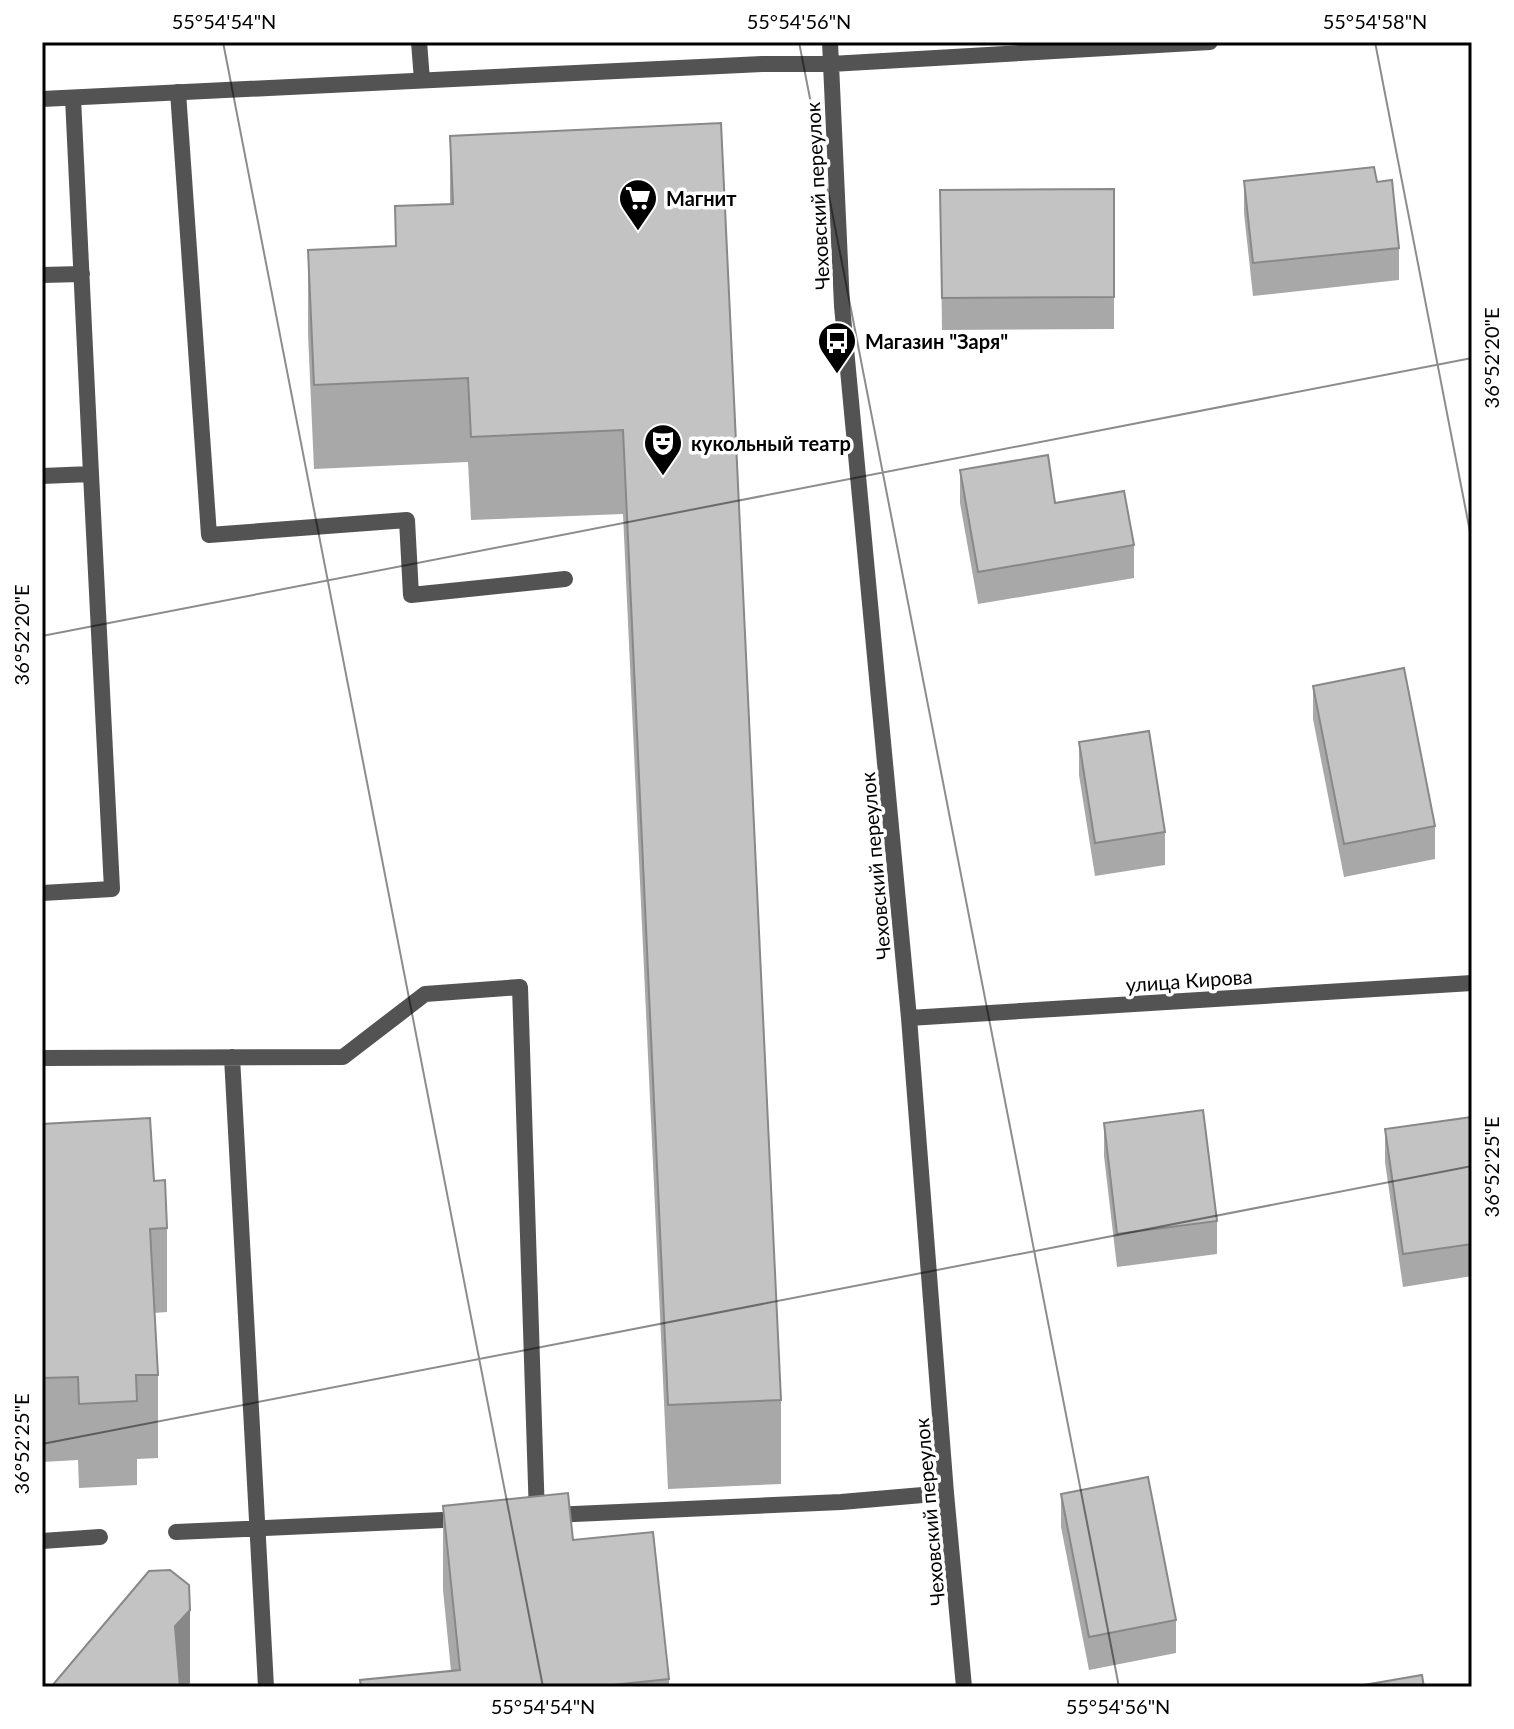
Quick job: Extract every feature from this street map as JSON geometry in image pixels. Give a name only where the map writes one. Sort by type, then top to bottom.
[{"type":"street","points":[[419,42],[422,80]]},
{"type":"street","name":"Чеховский переулок","points":[[830,42],[842,306],[909,1018],[964,1687]]},
{"type":"street","points":[[42,99],[762,64],[831,64],[1210,42]]},
{"type":"street","points":[[178,92],[209,535],[407,520],[411,595],[565,579]]},
{"type":"street","points":[[42,893],[112,889],[73,98]]},
{"type":"street","points":[[42,275],[82,274]]},
{"type":"street","points":[[42,476],[91,474]]},
{"type":"street","name":"улица Кирова","points":[[909,1018],[1472,983]]},
{"type":"street","points":[[42,1058],[343,1057],[425,994],[520,987],[529,1516],[841,1502],[946,1493]]},
{"type":"street","points":[[232,1057],[266,1687]]},
{"type":"street","points":[[176,1532],[475,1518]]},
{"type":"street","points":[[42,1541],[100,1537]]},
{"type":"building","points":[[721,123],[781,1400],[668,1405],[623,430],[471,437],[468,378],[314,385],[308,250],[396,246],[395,206],[453,204],[450,136]]},
{"type":"building","points":[[1374,167],[1377,182],[1392,180],[1399,248],[1253,263],[1244,181]]},
{"type":"building","points":[[1114,189],[1114,297],[942,298],[940,190]]},
{"type":"building","points":[[1048,455],[1055,503],[1124,491],[1134,545],[978,572],[960,470]]},
{"type":"building","points":[[1404,668],[1435,826],[1344,844],[1313,686]]},
{"type":"building","points":[[1149,731],[1165,832],[1095,843],[1079,742]]},
{"type":"building","points":[[1203,1110],[1217,1221],[1117,1234],[1104,1123]]},
{"type":"building","points":[[1472,1117],[1472,1244],[1403,1254],[1385,1129]]},
{"type":"building","points":[[150,1118],[154,1181],[165,1180],[167,1228],[150,1229],[158,1375],[136,1375],[137,1401],[79,1404],[78,1377],[42,1378],[42,1124]]},
{"type":"building","points":[[1148,1477],[1176,1620],[1089,1637],[1061,1494]]},
{"type":"building","points":[[568,1493],[573,1540],[653,1532],[669,1679],[593,1687],[361,1687],[360,1680],[460,1670],[443,1506]]},
{"type":"building","points":[[170,1570],[189,1585],[190,1610],[175,1626],[180,1687],[51,1687],[149,1571]]},
{"type":"building","points":[[1422,1675],[1424,1687],[1358,1686]]},
{"type":"place","name":"Магнит","points":[[638,232]]},
{"type":"place","name":"Магазин \"Заря\"","points":[[837,375]]},
{"type":"place","name":"кукольный театр","points":[[663,477]]}]
